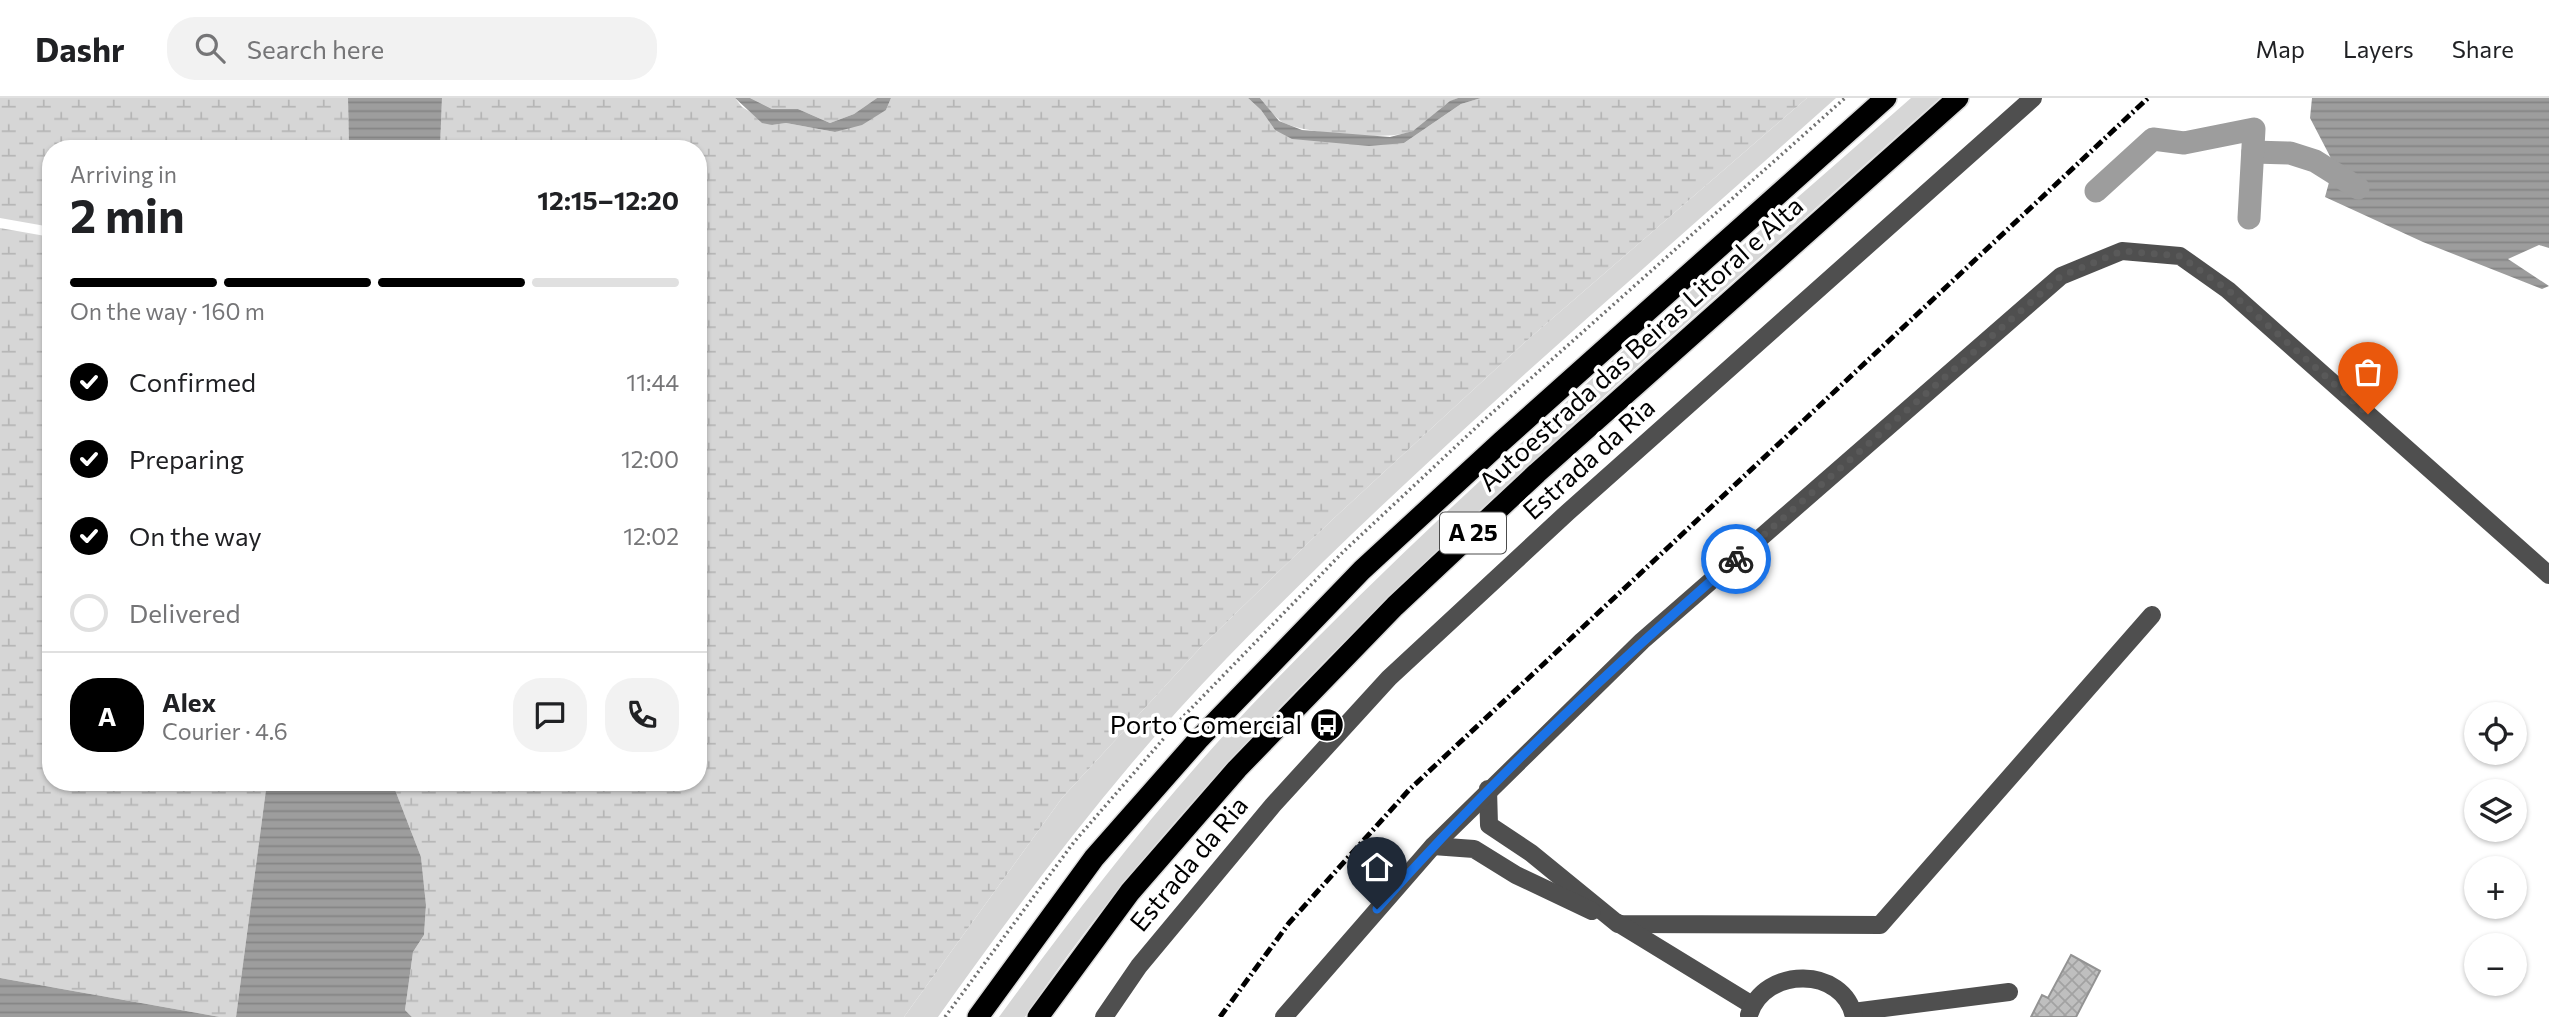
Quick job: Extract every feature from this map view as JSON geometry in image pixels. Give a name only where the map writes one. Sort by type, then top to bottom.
[{"type":"highway","name":"Autoestrada das Beiras Litoral e Alta","points":[[978,1017],[1102,848],[1198,740],[1362,570],[1886,98]]},
{"type":"highway","name":"Autoestrada das Beiras Litoral e Alta","points":[[1038,1017],[1130,892],[1228,779],[1395,606],[1536,473],[1958,98]]},
{"type":"street","name":"Estrada da Ria","points":[[1104,1017],[1139,966],[1273,805],[1389,678],[1568,512],[2033,98]]},
{"type":"street","points":[[1284,1017],[1433,846],[1488,789],[1642,641],[2061,276],[2122,251],[2180,256],[2228,290],[2549,575]]},
{"type":"street","points":[[1433,846],[1474,849],[1516,875],[1618,923],[1880,925],[2152,615]]},
{"type":"street","points":[[1488,789],[1489,825],[1531,853],[1618,923],[1750,1011],[1769,987],[1792,978],[1817,979],[1839,991],[1853,1014],[2009,992]]},
{"type":"green space","points":[[0,98],[348,98],[349,140],[42,140],[42,225],[0,218]]},
{"type":"green space","points":[[442,98],[735,98],[742,107],[772,125],[786,123],[835,132],[886,110],[891,98],[1248,98],[1261,110],[1275,130],[1404,143],[1461,104],[1481,98],[1807,98],[1524,343],[1332,520],[1201,647],[1062,798],[904,1017],[412,1017],[405,1010],[413,952],[424,935],[426,905],[421,857],[395,791],[707,791],[707,140],[440,140]]},
{"type":"green space","points":[[750,98],[877,98],[854,114],[830,123],[798,109],[772,109]]},
{"type":"green space","points":[[1260,98],[1458,98],[1446,104],[1415,130],[1404,134],[1369,136],[1328,133],[1293,126],[1279,120]]},
{"type":"green space","points":[[1807,98],[1836,98],[1526,373],[1299,586],[1226,659],[1111,788],[1040,878],[938,1017],[904,1017],[1062,798],[1201,647],[1332,520],[1524,343]]},
{"type":"green space","points":[[1911,98],[1940,98],[1642,362],[1422,565],[1307,679],[1221,770],[1098,915],[1025,1017],[999,1017],[1150,820],[1249,708],[1327,628],[1573,396]]},
{"type":"green space","points":[[0,228],[42,235],[42,791],[266,791],[236,1017],[220,1017],[0,978]]},
{"type":"shaded area","points":[[348,98],[442,98],[440,140],[349,140]]},
{"type":"shaded area","points":[[735,98],[750,98],[772,109],[798,109],[830,123],[854,114],[877,98],[891,98],[886,110],[862,125],[835,132],[786,123],[762,123]]},
{"type":"shaded area","points":[[1248,98],[1260,98],[1279,121],[1302,130],[1390,137],[1413,131],[1450,101],[1458,98],[1481,98],[1461,104],[1404,143],[1369,146],[1292,139],[1275,130],[1261,110]]},
{"type":"shaded area","points":[[2312,98],[2549,98],[2549,248],[2539,245],[2508,259],[2549,286],[2542,289],[2423,242],[2325,197],[2334,164],[2310,118]]},
{"type":"shaded area","points":[[266,791],[395,791],[421,857],[426,905],[424,935],[413,952],[405,1010],[412,1017],[236,1017]]},
{"type":"shaded area","points":[[0,978],[220,1017],[0,1017]]},
{"type":"building","points":[[2071,955],[2100,971],[2076,1017],[2031,1017],[2042,995],[2048,998]]},
{"type":"waterway","points":[[2096,191],[2153,139],[2184,143],[2254,129],[2249,218]]},
{"type":"waterway","points":[[2253,152],[2290,153],[2315,161],[2358,188]]},
{"type":"railway","points":[[1220,1017],[1289,923],[1409,790],[2148,98]]},
{"type":"way so far","points":[[1736,559],[2061,276],[2122,251],[2180,256],[2228,290],[2368,414]]},
{"type":"place","name":"Porto Comercial","points":[[1327,725]]},
{"type":"route","points":[[1377,909],[1488,789],[1642,641],[1736,559]]}]
